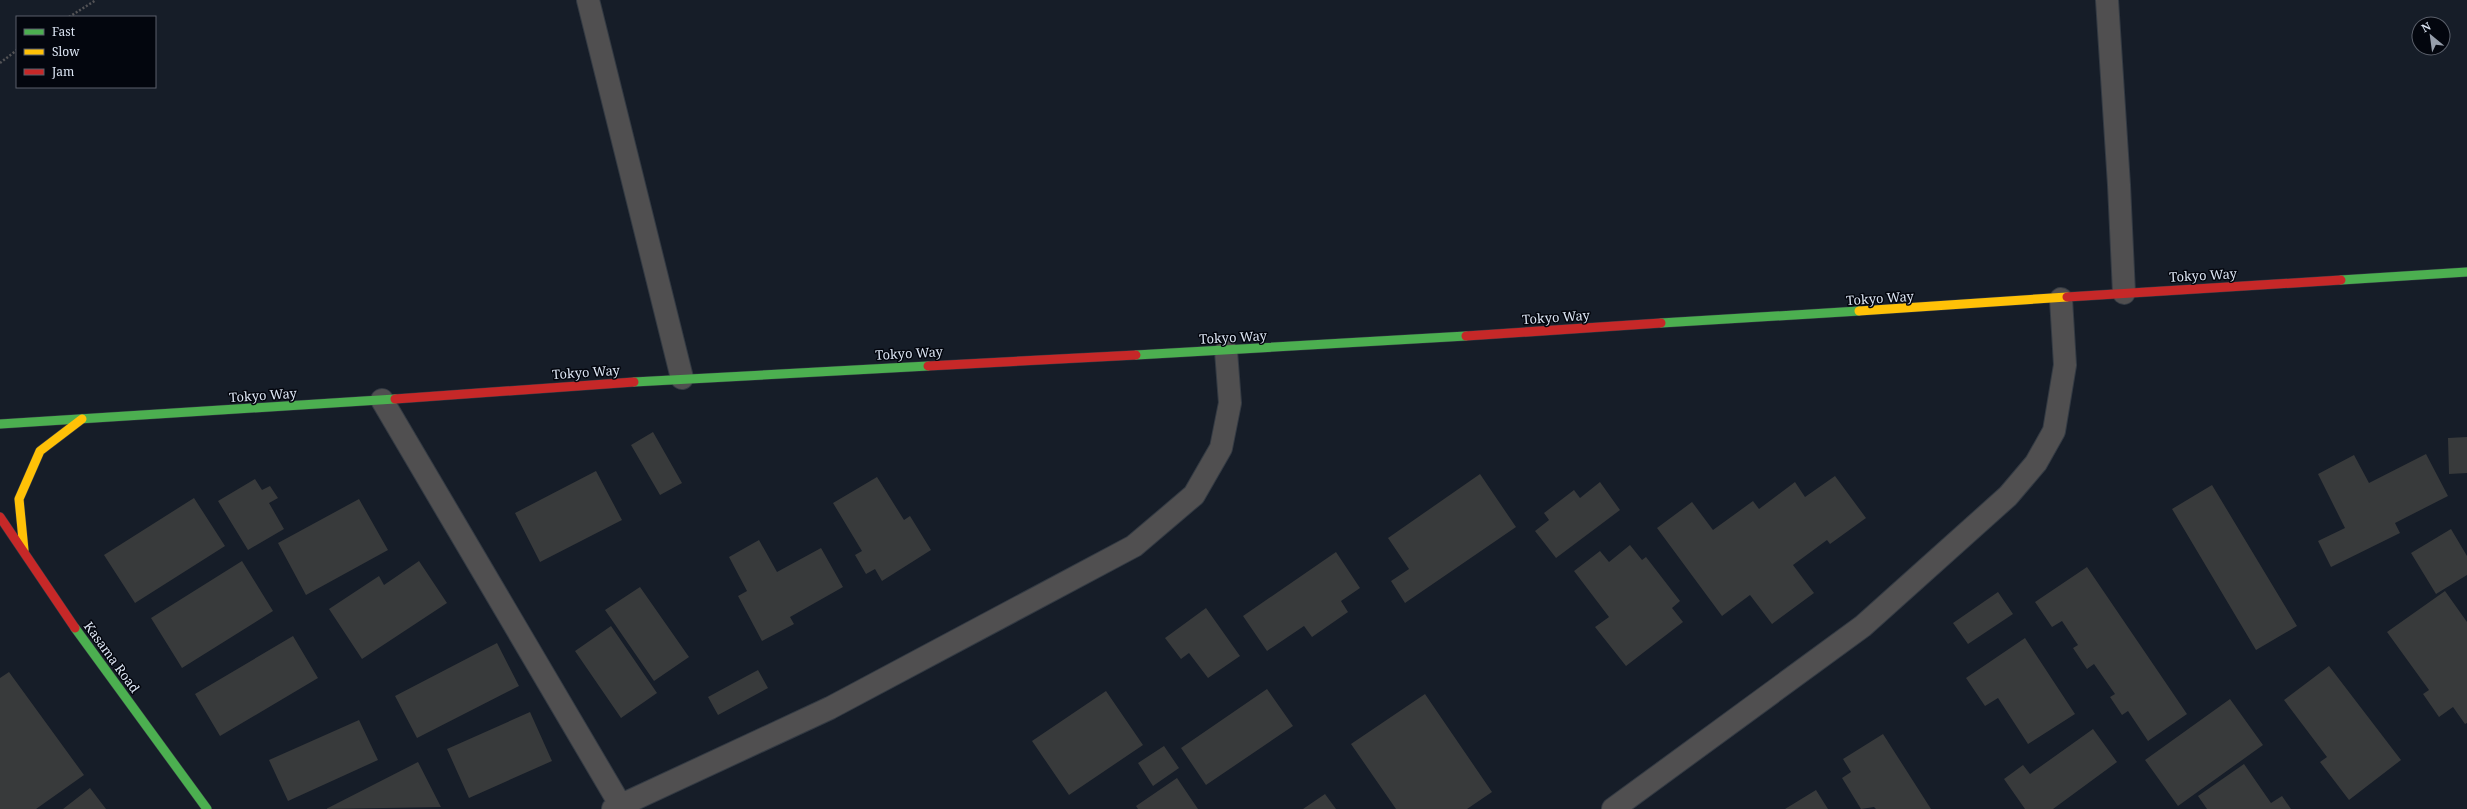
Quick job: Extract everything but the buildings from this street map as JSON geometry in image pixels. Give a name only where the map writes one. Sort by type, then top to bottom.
[{"type":"main road","name":"Tokyo Way","points":[[0,424],[382,400],[682,378],[1226,350],[2061,300],[2124,293],[2467,272]]},
{"type":"main road","points":[[24,553],[20,500],[40,451],[82,419]]},
{"type":"main road","name":"Kasama Road","points":[[0,517],[81,637],[207,809]]},
{"type":"street","points":[[588,0],[682,378]]},
{"type":"street","points":[[2107,0],[2120,185],[2124,293]]},
{"type":"street","points":[[1612,809],[1863,626],[2008,496],[2036,463],[2054,431],[2065,365],[2061,300]]},
{"type":"street","points":[[382,400],[617,807],[830,708],[1134,546],[1194,495],[1221,448],[1230,403],[1226,350]]},
{"type":"path","points":[[71,16],[96,0]]},
{"type":"path","points":[[0,63],[16,51]]},
{"type":"traffic: fast","points":[[2341,280],[2467,272]]},
{"type":"traffic: fast","points":[[1661,323],[1859,311]]},
{"type":"traffic: fast","points":[[1136,355],[1466,336]]},
{"type":"traffic: fast","points":[[634,382],[928,366]]},
{"type":"traffic: fast","points":[[0,424],[395,399]]},
{"type":"traffic: fast","points":[[75,628],[207,809]]},
{"type":"traffic: slow","points":[[1859,311],[2067,297]]},
{"type":"traffic: slow","points":[[24,550],[19,499],[40,451],[82,419]]},
{"type":"traffic: jam","points":[[2067,297],[2341,280]]},
{"type":"traffic: jam","points":[[1466,336],[1661,323]]},
{"type":"traffic: jam","points":[[928,366],[1136,355]]},
{"type":"traffic: jam","points":[[395,399],[634,382]]},
{"type":"traffic: jam","points":[[0,517],[75,628]]}]
